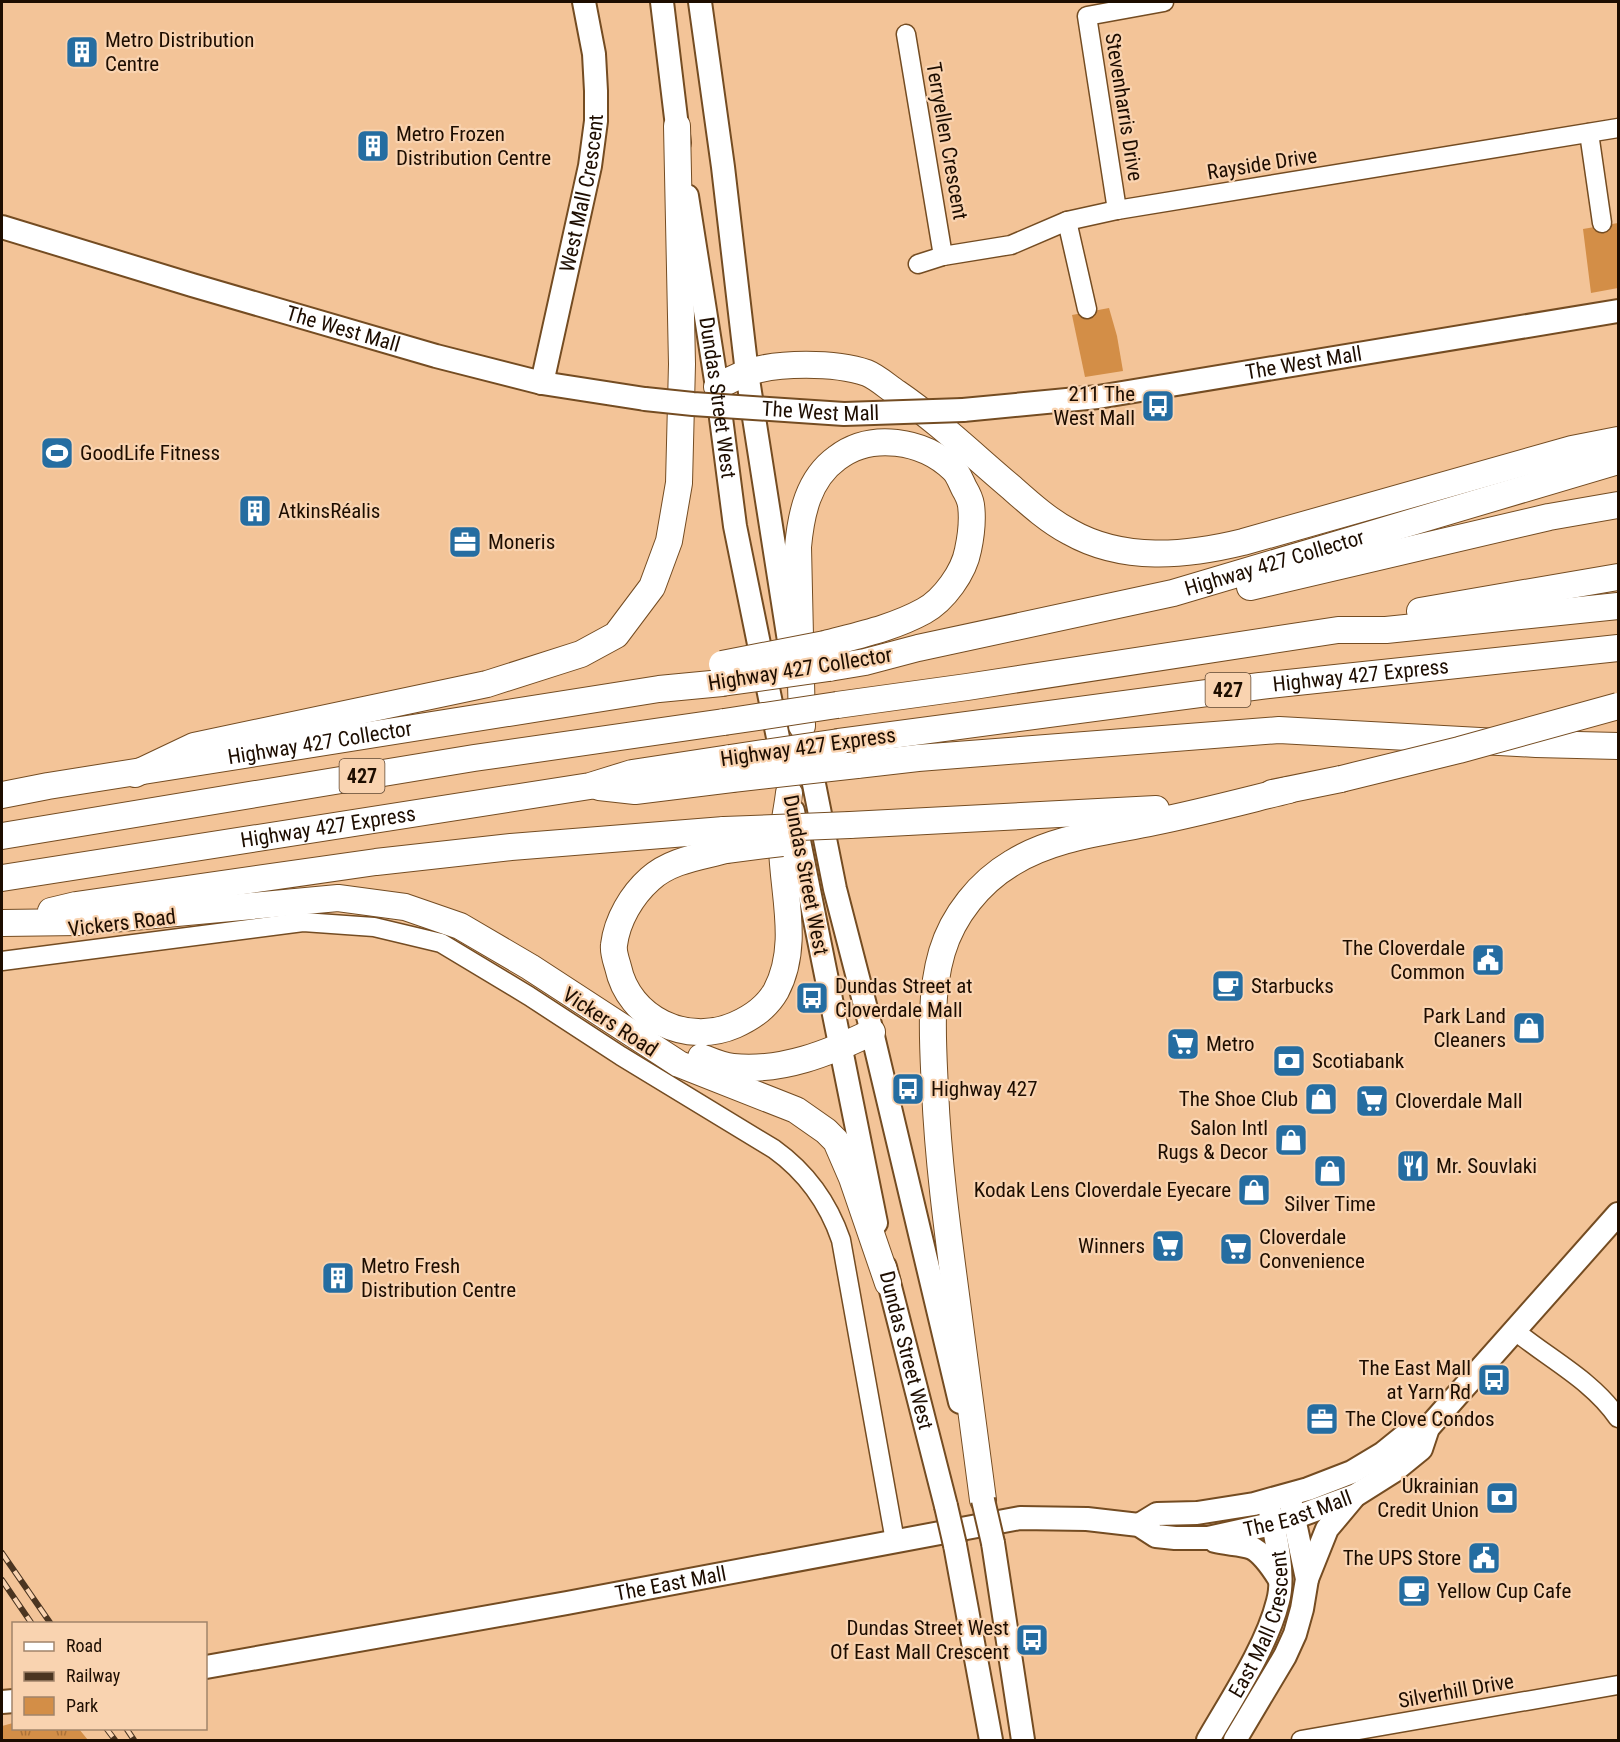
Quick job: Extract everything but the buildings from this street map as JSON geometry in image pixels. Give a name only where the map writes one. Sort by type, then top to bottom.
[{"type":"highway","points":[[135,774],[194,746],[487,684],[581,654],[616,635],[652,587],[669,541],[679,483],[682,364],[676,126]]},
{"type":"highway","points":[[717,387],[747,373],[805,364],[838,366],[868,374],[929,415],[1020,495],[1071,533],[1118,550],[1177,555],[1232,545],[1572,449],[1618,440]]},
{"type":"highway","points":[[802,726],[798,547],[801,518],[808,495],[817,479],[836,458],[866,442],[894,442],[928,450],[955,470],[971,503],[971,535],[966,563],[950,588],[926,610],[827,656]]},
{"type":"highway","name":"Highway 427 Collector","points":[[2,795],[659,689],[722,674],[827,656],[865,662],[918,648],[1173,593],[1618,461]]},
{"type":"highway","points":[[865,662],[918,657],[1161,608],[1549,518],[1618,505]]},
{"type":"highway","points":[[1338,630],[1387,616],[1618,577]]},
{"type":"highway","name":"Highway 427 Express","points":[[2,836],[450,762],[967,687],[1338,630],[1386,630],[1618,606]]},
{"type":"highway","name":"Highway 427 Express","points":[[2,878],[590,786],[632,773],[731,769],[839,742],[1260,686],[1618,648]]},
{"type":"highway","points":[[983,1500],[943,1196],[933,1045],[934,999],[941,955],[956,921],[971,899],[1002,869],[1031,852],[1062,841],[1184,816],[1341,779],[1459,750],[1618,706]]},
{"type":"highway","points":[[731,769],[856,765],[929,757],[1279,730],[1536,744],[1618,746]]},
{"type":"highway","points":[[1536,744],[1583,758],[1618,759]]},
{"type":"highway","points":[[2,923],[76,905],[376,862],[511,847],[725,840],[902,824],[1182,808],[1289,790]]},
{"type":"highway","points":[[725,840],[676,863],[651,878],[625,908],[613,946],[621,982],[643,1012],[662,1024],[703,1034],[745,1021],[766,1005],[776,990],[785,964],[788,945],[788,914],[782,846],[789,793]]},
{"type":"highway","points":[[2,923],[79,922],[338,898],[405,907],[460,926],[530,967],[679,1064],[796,1110],[826,1131],[836,1141],[842,1153],[888,1283]]},
{"type":"highway","points":[[633,1034],[730,1067],[759,1068],[786,1065],[841,1048],[872,1032]]},
{"type":"main road","name":"West Mall Crescent","points":[[542,383],[590,166],[596,121],[594,54],[584,2]]},
{"type":"main road","name":"Dundas Street West","points":[[662,2],[676,126],[717,387],[735,526],[888,1283],[955,1545],[991,1740]]},
{"type":"main road","name":"Dundas Street West","points":[[700,2],[747,373],[802,726],[835,889],[872,1032],[993,1543],[1023,1740]]},
{"type":"main road","name":"The West Mall","points":[[2,227],[258,305],[436,356],[542,383],[693,404],[844,414],[963,410],[1098,397],[1618,311]]},
{"type":"main road","name":"The East Mall","points":[[207,1667],[1020,1518],[1087,1519],[1139,1525],[1156,1536],[1175,1538],[1208,1538],[1284,1521],[1356,1495],[1394,1471],[1421,1449],[1428,1428],[1618,1214]]},
{"type":"main road","name":"The East Mall","points":[[1139,1525],[1157,1514],[1197,1513],[1254,1504],[1308,1489],[1352,1472],[1382,1454],[1408,1433],[1428,1428]]},
{"type":"main road","points":[[1307,1579],[1327,1529],[1336,1515],[1356,1495]]},
{"type":"main road","name":"East Mall Crescent","points":[[1235,1740],[1275,1676],[1295,1634],[1302,1609],[1307,1579],[1284,1521],[1278,1497]]},
{"type":"main road","name":"East Mall Crescent","points":[[1208,1740],[1265,1638],[1279,1600],[1284,1521]]},
{"type":"main road","points":[[1208,1538],[1227,1545],[1251,1548],[1269,1564],[1280,1581]]},
{"type":"street","name":"Stevenharris Drive","points":[[1117,210],[1087,16],[1164,2]]},
{"type":"street","name":"Terryellen Crescent","points":[[906,34],[943,256]]},
{"type":"street","name":"Rayside Drive","points":[[918,264],[943,256],[1011,245],[1067,221],[1117,210],[1618,129]]},
{"type":"street","points":[[1589,133],[1602,223]]},
{"type":"street","points":[[1067,221],[1087,309]]},
{"type":"street","name":"Vickers Road","points":[[2,961],[303,922],[374,927],[441,943],[774,1149],[791,1161],[810,1181],[841,1239],[895,1541]]},
{"type":"street","points":[[1514,1330],[1580,1379],[1610,1407],[1618,1418]]},
{"type":"street","name":"Silverhill Drive","points":[[1301,1740],[1618,1685]]},
{"type":"green space","points":[[1618,223],[1618,288],[1591,293],[1583,229]]},
{"type":"green space","points":[[1109,308],[1123,371],[1085,377],[1072,315]]},
{"type":"green space","points":[[12,1723],[12,1730],[80,1730],[88,1740],[2,1740],[2,1726]]},
{"type":"railway","points":[[2,1553],[50,1622]]},
{"type":"railway","points":[[2,1580],[31,1622]]},
{"type":"railway","points":[[108,1730],[115,1740]]},
{"type":"railway","points":[[127,1730],[134,1740]]},
{"type":"place","name":"Metro Distribution Centre","points":[[82,52]]},
{"type":"place","name":"Metro Frozen Distribution Centre","points":[[373,146]]},
{"type":"place","name":"211 The West Mall","points":[[1158,406]]},
{"type":"place","name":"GoodLife Fitness","points":[[57,453]]},
{"type":"place","name":"AtkinsRéalis","points":[[255,511]]},
{"type":"place","name":"Moneris","points":[[465,542]]},
{"type":"place","name":"The Cloverdale Common","points":[[1488,960]]},
{"type":"place","name":"Starbucks","points":[[1228,986]]},
{"type":"place","name":"Dundas Street at Cloverdale Mall","points":[[812,998]]},
{"type":"place","name":"Park Land Cleaners","points":[[1529,1028]]},
{"type":"place","name":"Metro","points":[[1183,1044]]},
{"type":"place","name":"Scotiabank","points":[[1289,1061]]},
{"type":"place","name":"Highway 427","points":[[908,1089]]},
{"type":"place","name":"The Shoe Club","points":[[1321,1099]]},
{"type":"place","name":"Cloverdale Mall","points":[[1372,1101]]},
{"type":"place","name":"Salon Intl Rugs & Decor","points":[[1291,1140]]},
{"type":"place","name":"Mr. Souvlaki","points":[[1413,1166]]},
{"type":"place","name":"Silver Time","points":[[1330,1171]]},
{"type":"place","name":"Kodak Lens Cloverdale Eyecare","points":[[1254,1190]]},
{"type":"place","name":"Winners","points":[[1168,1246]]},
{"type":"place","name":"Cloverdale Convenience","points":[[1236,1249]]},
{"type":"place","name":"Metro Fresh Distribution Centre","points":[[338,1278]]},
{"type":"place","name":"The East Mall at Yarn Rd","points":[[1494,1380]]},
{"type":"place","name":"The Clove Condos","points":[[1322,1419]]},
{"type":"place","name":"Ukrainian Credit Union","points":[[1502,1498]]},
{"type":"place","name":"The UPS Store","points":[[1484,1558]]},
{"type":"place","name":"Yellow Cup Cafe","points":[[1414,1591]]},
{"type":"place","name":"Dundas Street West Of East Mall Crescent","points":[[1032,1640]]}]
